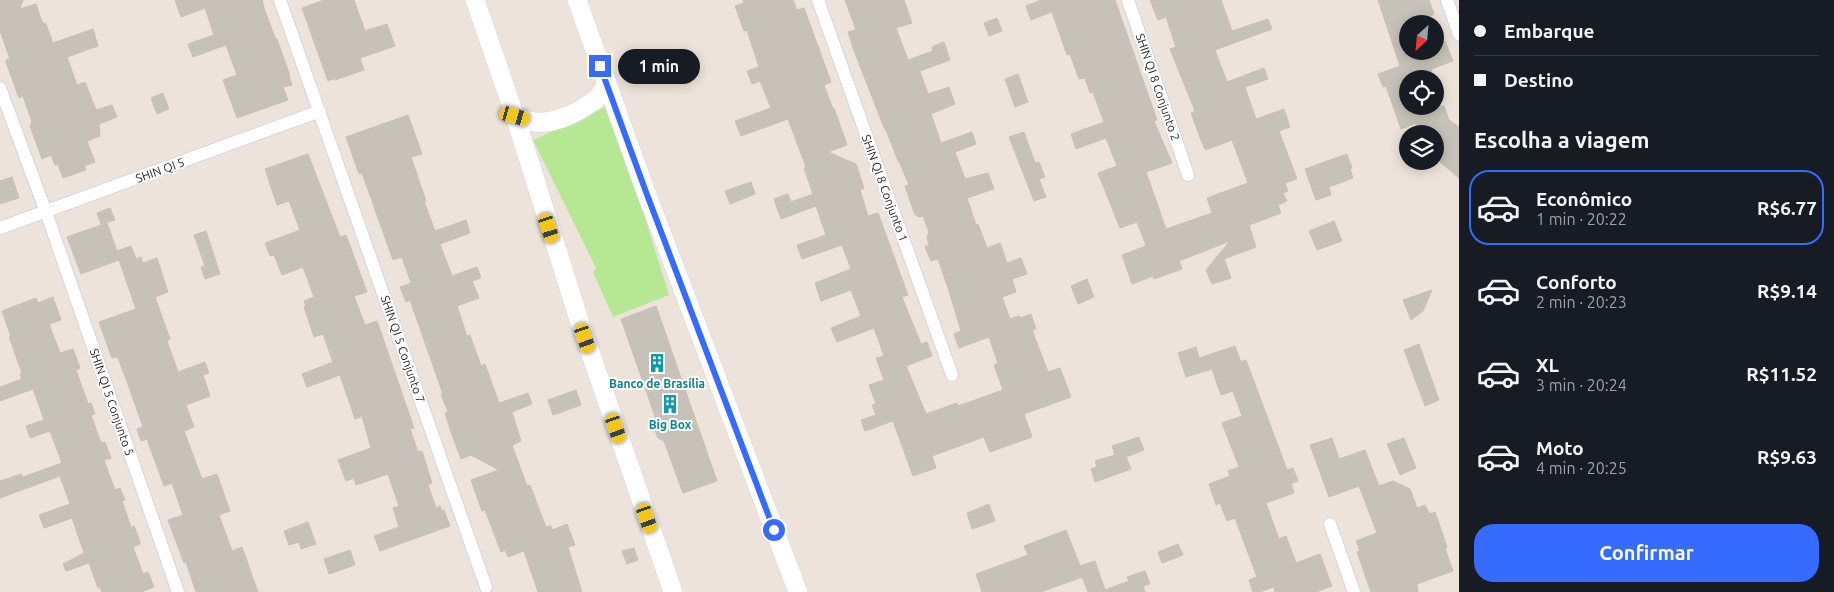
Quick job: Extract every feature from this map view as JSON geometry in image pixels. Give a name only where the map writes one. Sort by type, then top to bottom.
[{"type":"main road","points":[[475,0],[515,116],[579,320],[672,592]]},
{"type":"main road","points":[[577,0],[798,592]]},
{"type":"main road","points":[[515,116],[534,122],[562,118],[592,102],[599,96],[607,84]]},
{"type":"street","name":"SHIN QI 5 Conjunto 7","points":[[280,0],[486,587]]},
{"type":"street","name":"SHIN QI 8 Conjunto 1","points":[[818,0],[952,375]]},
{"type":"street","name":"SHIN QI 8 Conjunto 2","points":[[1128,0],[1188,175]]},
{"type":"street","points":[[1446,0],[1459,34]]},
{"type":"street","name":"SHIN QI 5 Conjunto 5","points":[[0,88],[46,212],[178,592]]},
{"type":"street","name":"SHIN QI 5","points":[[0,228],[320,111]]},
{"type":"street","points":[[1330,524],[1354,592]]},
{"type":"green space","points":[[610,105],[669,295],[613,317],[593,272],[596,268],[533,140]]},
{"type":"building","points":[[0,0],[23,0],[20,9],[36,4],[42,22],[46,24],[53,43],[93,29],[98,46],[67,57],[77,85],[85,82],[96,110],[112,105],[117,117],[99,124],[100,136],[87,141],[95,162],[84,166],[86,170],[63,178],[58,164],[55,165],[51,155],[42,159],[30,126],[32,122],[23,96],[19,98],[6,62],[6,60],[10,59],[0,31]]},
{"type":"building","points":[[175,0],[262,0],[290,76],[292,85],[283,87],[288,100],[237,118],[223,80],[237,75],[226,45],[193,57],[188,44],[214,35],[205,8],[181,17]]},
{"type":"building","points":[[324,0],[354,0],[365,31],[387,24],[395,46],[360,58],[364,70],[328,81],[302,8]]},
{"type":"building","points":[[743,0],[793,0],[797,10],[804,8],[831,82],[824,85],[847,145],[828,152],[856,164],[864,188],[860,190],[868,216],[878,213],[908,295],[902,297],[921,344],[927,342],[932,356],[906,366],[926,414],[957,403],[958,406],[1003,390],[994,365],[998,363],[989,337],[959,348],[954,334],[961,331],[948,288],[938,259],[931,261],[925,247],[929,245],[927,237],[929,232],[923,216],[918,217],[915,215],[905,186],[909,185],[853,48],[848,32],[856,30],[845,0],[904,0],[912,23],[896,28],[908,60],[933,51],[932,47],[944,42],[950,60],[920,71],[928,94],[949,87],[955,104],[931,114],[941,143],[972,132],[976,144],[955,152],[965,179],[988,173],[994,189],[967,198],[976,225],[978,224],[987,248],[1000,243],[1007,263],[1021,258],[1027,274],[1012,279],[1016,292],[1002,297],[1010,319],[1031,314],[1036,329],[1032,330],[1048,372],[1060,368],[1071,397],[1024,414],[1032,437],[990,452],[984,437],[932,456],[936,468],[913,476],[893,421],[865,431],[861,420],[876,415],[872,405],[876,404],[869,385],[884,380],[876,358],[884,356],[874,328],[837,342],[831,328],[861,316],[851,290],[821,301],[815,283],[851,269],[842,245],[802,259],[797,245],[826,235],[816,206],[781,219],[774,199],[788,194],[791,202],[813,194],[804,168],[806,167],[788,119],[741,136],[735,121],[771,108],[760,81],[752,84],[747,71],[759,67],[747,30],[744,31],[735,6],[744,3]]},
{"type":"building","points":[[1041,0],[1115,0],[1157,120],[1154,121],[1172,163],[1146,172],[1166,229],[1212,213],[1207,198],[1248,183],[1232,140],[1206,150],[1204,148],[1191,113],[1195,111],[1170,49],[1176,47],[1166,17],[1158,20],[1150,0],[1221,0],[1232,31],[1268,19],[1272,29],[1215,50],[1227,82],[1264,68],[1268,79],[1245,87],[1256,119],[1284,109],[1290,127],[1279,131],[1297,179],[1285,183],[1288,191],[1283,193],[1287,201],[1278,205],[1281,213],[1249,225],[1256,247],[1224,259],[1231,278],[1212,284],[1206,270],[1230,241],[1179,261],[1182,269],[1154,279],[1153,276],[1132,284],[1122,255],[1146,246],[1137,222],[1120,228],[1098,173],[1117,166],[1106,138],[1076,149],[1071,134],[1104,122],[1093,92],[1090,93],[1085,78],[1079,79],[1070,54],[1067,55],[1052,12],[1031,20],[1026,6]]},
{"type":"building","points":[[1378,0],[1429,0],[1434,14],[1432,15],[1399,15],[1399,60],[1444,60],[1445,41],[1453,61],[1431,70],[1399,70],[1399,115],[1444,115],[1444,106],[1449,120],[1459,127],[1459,178],[1444,166],[1444,125],[1416,125],[1416,123],[1400,125],[1386,86],[1383,87],[1378,74],[1400,66]]},
{"type":"building","points":[[997,18],[1002,31],[989,36],[984,23]]},
{"type":"building","points":[[1018,74],[1028,102],[1015,107],[1005,79]]},
{"type":"building","points":[[163,93],[169,109],[157,114],[151,98]]},
{"type":"building","points":[[408,115],[422,154],[411,157],[435,231],[466,220],[470,233],[440,244],[452,276],[477,267],[481,278],[472,281],[479,298],[457,306],[467,336],[470,335],[481,366],[485,364],[499,403],[528,393],[532,404],[512,412],[521,441],[512,445],[527,486],[530,485],[546,527],[551,526],[552,530],[567,524],[575,545],[568,547],[582,592],[538,592],[524,551],[508,557],[505,550],[501,552],[485,510],[482,511],[471,480],[499,470],[471,455],[461,459],[451,432],[445,413],[448,412],[441,394],[443,394],[410,300],[406,302],[400,287],[411,283],[402,257],[393,260],[362,173],[359,174],[346,137]]},
{"type":"building","points":[[1024,132],[1035,163],[1039,162],[1045,177],[1039,179],[1046,197],[1034,201],[1009,137]]},
{"type":"building","points":[[308,154],[340,237],[346,235],[367,292],[354,296],[365,325],[377,321],[414,428],[410,429],[418,452],[422,451],[432,483],[428,485],[436,508],[440,506],[442,511],[444,510],[450,526],[380,551],[374,536],[399,527],[393,508],[399,506],[388,474],[356,485],[354,478],[346,481],[338,460],[371,448],[362,416],[355,419],[340,375],[307,387],[302,374],[333,362],[323,334],[314,337],[304,307],[306,306],[304,301],[314,297],[303,267],[282,275],[274,255],[270,256],[265,243],[300,230],[289,201],[277,205],[265,169]]},
{"type":"building","points":[[1347,154],[1353,178],[1329,187],[1331,195],[1316,200],[1305,169]]},
{"type":"building","points":[[12,177],[19,198],[0,204],[0,181]]},
{"type":"building","points":[[751,182],[755,194],[730,204],[725,191]]},
{"type":"building","points":[[110,208],[115,220],[101,224],[97,213]]},
{"type":"building","points":[[1334,221],[1342,241],[1317,250],[1309,231]]},
{"type":"building","points":[[107,223],[117,251],[131,246],[136,259],[141,257],[143,263],[157,258],[168,292],[155,297],[170,339],[167,341],[178,372],[205,362],[209,373],[203,375],[210,396],[186,405],[194,427],[184,431],[202,479],[217,474],[230,511],[219,515],[232,551],[242,547],[258,592],[196,592],[186,562],[184,563],[168,520],[183,515],[172,483],[164,486],[147,439],[141,441],[137,429],[143,427],[130,390],[118,358],[112,358],[99,322],[136,309],[119,260],[81,274],[67,237]]},
{"type":"building","points":[[206,231],[220,274],[205,279],[201,267],[205,266],[194,235]]},
{"type":"building","points":[[1087,279],[1094,297],[1078,304],[1071,286]]},
{"type":"building","points":[[1432,290],[1423,311],[1411,320],[1403,300]]},
{"type":"building","points":[[53,297],[61,320],[49,324],[60,353],[73,349],[80,368],[76,370],[88,404],[91,403],[95,414],[91,415],[101,443],[105,442],[111,458],[104,460],[115,490],[120,488],[125,500],[122,501],[131,527],[134,526],[140,542],[140,544],[133,547],[143,574],[148,572],[154,587],[141,592],[102,592],[100,587],[98,588],[89,563],[66,571],[63,564],[84,553],[72,518],[44,528],[39,515],[70,504],[60,476],[0,498],[0,481],[21,474],[23,477],[62,463],[50,431],[30,438],[26,426],[44,420],[33,389],[0,401],[0,387],[22,379],[20,374],[22,373],[2,311],[36,298],[38,303]]},
{"type":"building","name":"Big Box","points":[[656,306],[717,481],[683,493],[664,441],[658,438],[652,423],[656,419],[621,319]]},
{"type":"building","points":[[1419,344],[1439,400],[1425,406],[1404,350]]},
{"type":"building","points":[[1235,346],[1241,362],[1246,360],[1287,470],[1293,468],[1298,481],[1291,483],[1294,493],[1266,503],[1279,539],[1286,536],[1296,563],[1320,554],[1332,586],[1316,592],[1275,592],[1274,587],[1253,592],[1249,580],[1257,577],[1235,518],[1227,521],[1220,503],[1216,505],[1209,484],[1230,476],[1228,471],[1239,467],[1222,423],[1242,416],[1233,391],[1221,395],[1212,369],[1186,377],[1178,353],[1196,347],[1199,358]]},
{"type":"building","points":[[576,390],[581,405],[553,415],[548,400]]},
{"type":"building","points":[[1139,437],[1144,450],[1126,457],[1131,469],[1095,482],[1091,469],[1097,467],[1095,461],[1115,455],[1112,446]]},
{"type":"building","points":[[1332,438],[1339,459],[1365,450],[1379,486],[1393,481],[1410,489],[1417,508],[1425,505],[1430,514],[1435,512],[1453,571],[1417,584],[1418,592],[1371,592],[1357,552],[1360,551],[1356,541],[1377,533],[1359,486],[1329,497],[1310,445]]},
{"type":"building","points":[[1404,438],[1416,468],[1400,475],[1387,444]]},
{"type":"building","points":[[989,504],[995,521],[972,529],[967,513]]},
{"type":"building","points":[[308,522],[316,544],[301,549],[299,542],[289,545],[284,531]]},
{"type":"building","points":[[1066,530],[1080,566],[1095,561],[1105,590],[1129,581],[1127,577],[1145,571],[1150,584],[1143,586],[1145,592],[1088,592],[1082,577],[1041,592],[982,592],[976,574],[1028,555],[1024,546]]},
{"type":"building","points":[[1178,544],[1183,555],[1162,563],[1158,552]]},
{"type":"building","points":[[634,548],[638,560],[627,564],[622,551]]},
{"type":"building","points":[[350,550],[355,565],[329,574],[324,559]]},
{"type":"place","name":"Banco de Brasília","points":[[657,363]]},
{"type":"place","name":"Big Box","points":[[670,404]]},
{"type":"route","points":[[600,66],[774,530]]}]
